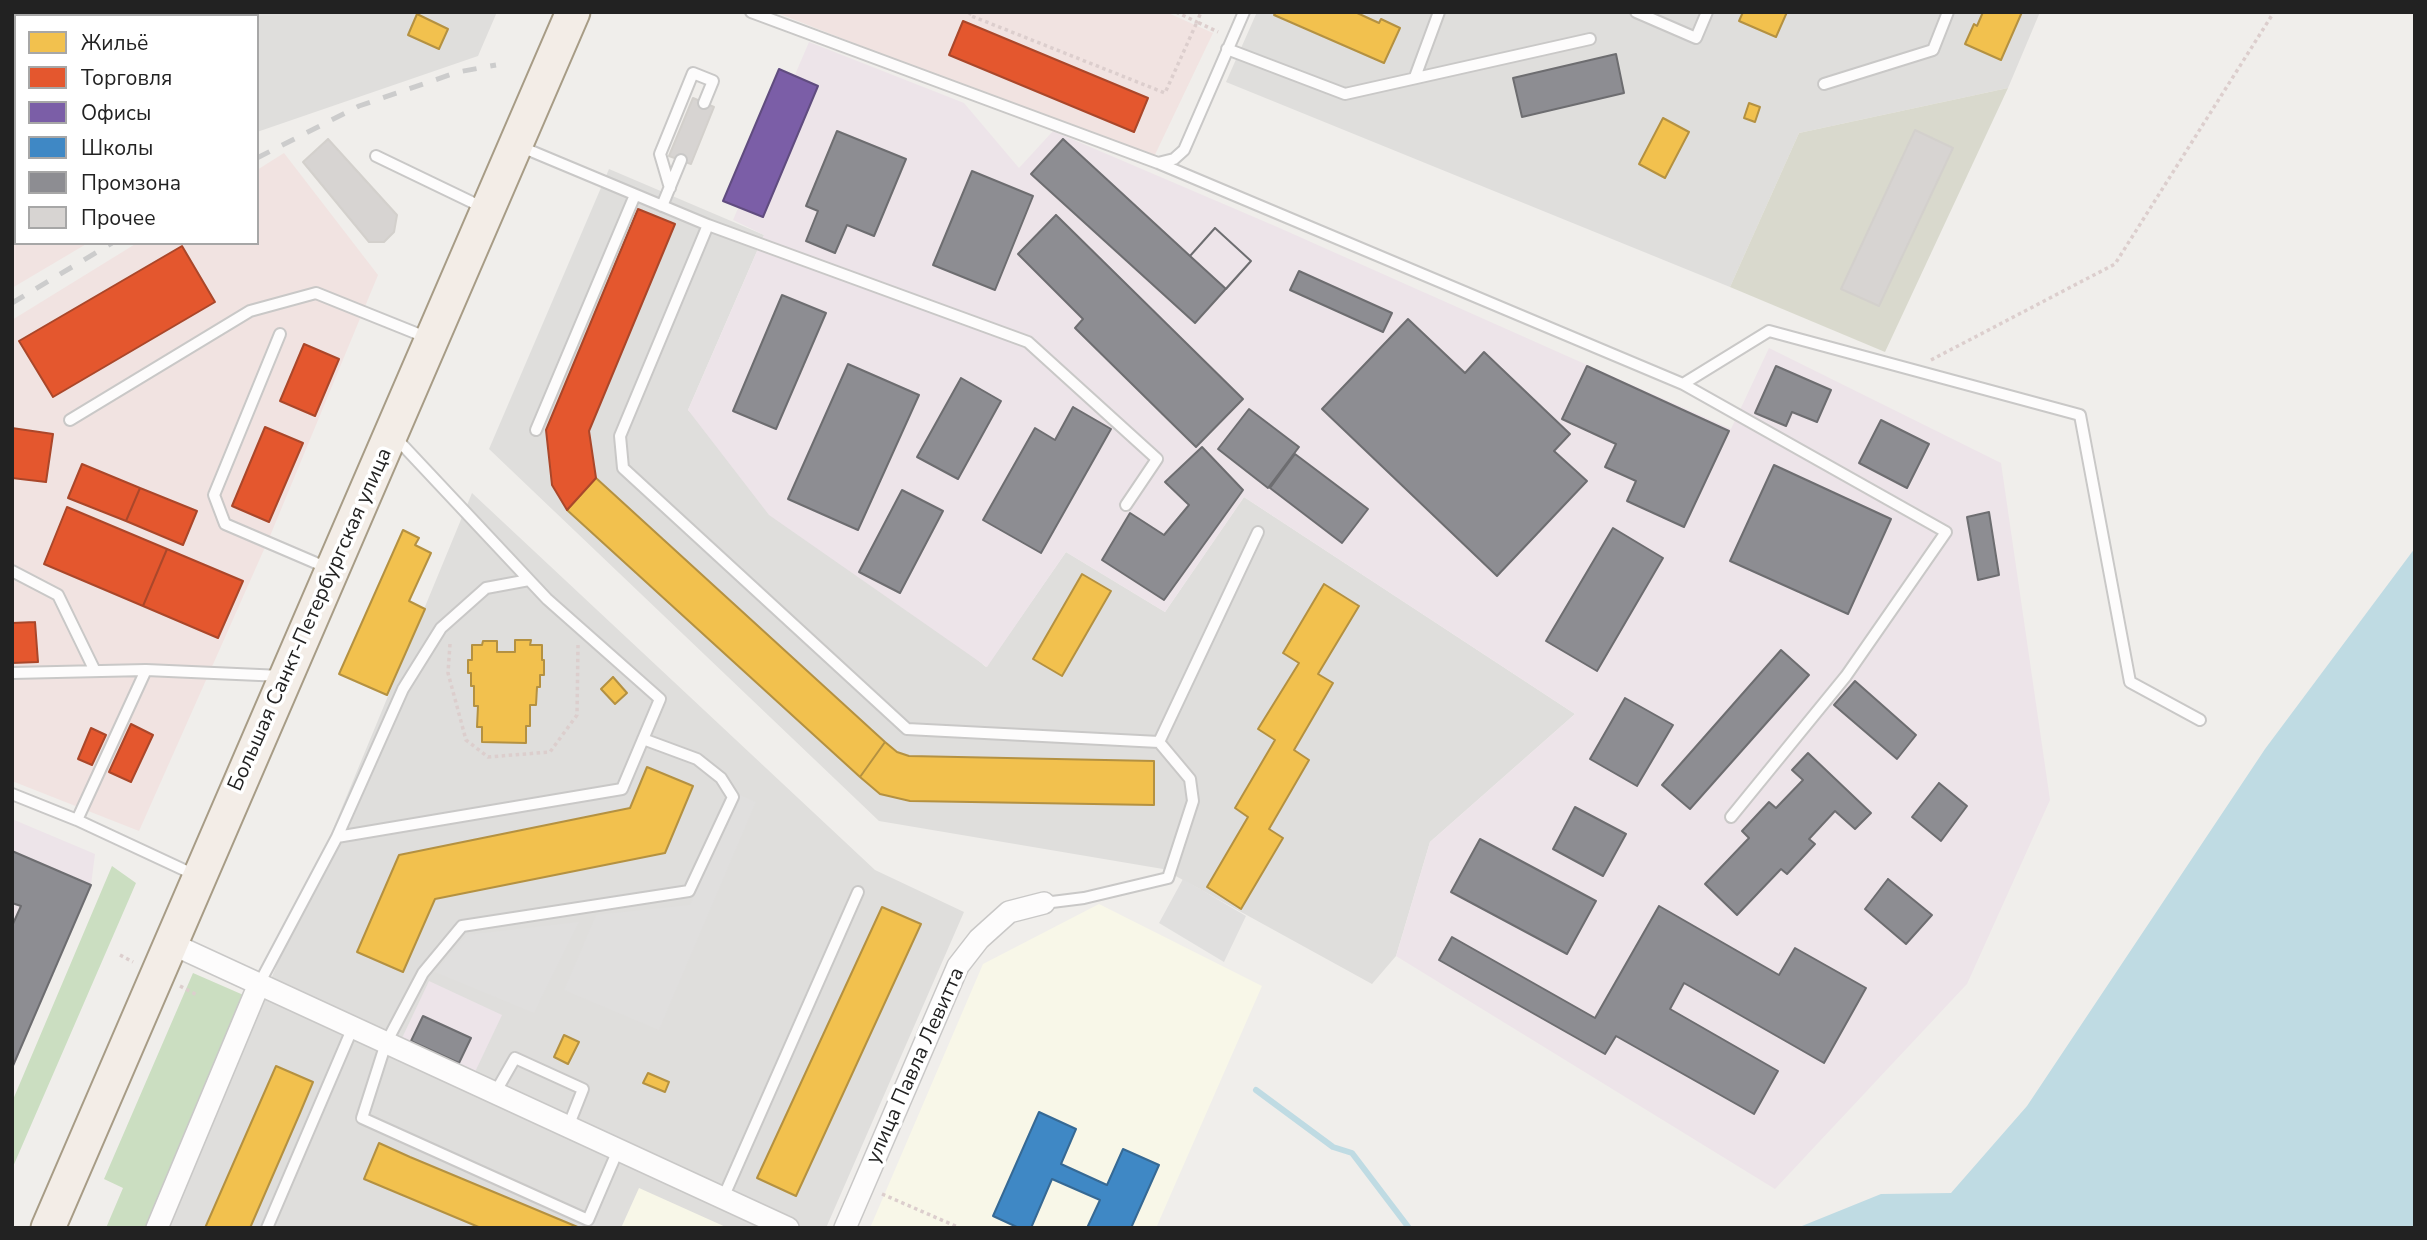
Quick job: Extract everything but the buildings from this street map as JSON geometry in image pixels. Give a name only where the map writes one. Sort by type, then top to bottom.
[{"type":"main road","name":"Большая Санкт-Петербургская улица","points":[[48,1228],[573,12]]},
{"type":"street","name":"улица Павла Левитта","points":[[845,1228],[958,966],[979,939],[1009,912],[1044,903]]},
{"type":"street","points":[[170,943],[788,1228]]},
{"type":"street","points":[[157,1228],[259,984]]},
{"type":"lane","points":[[751,12],[1158,163],[1683,384],[1946,532],[1846,676],[1731,817]]},
{"type":"lane","points":[[1158,163],[1174,159],[1184,150],[1244,12]]},
{"type":"lane","points":[[1415,77],[1438,12]]},
{"type":"lane","points":[[1636,12],[1696,38],[1707,12]]},
{"type":"lane","points":[[1824,84],[1933,50],[1948,12]]},
{"type":"lane","points":[[1230,44],[1345,94],[1391,86],[1415,77],[1590,39]]},
{"type":"lane","points":[[670,188],[660,154],[693,73],[713,81],[704,103]]},
{"type":"lane","points":[[516,145],[708,225],[1028,342],[1157,459],[1126,505]]},
{"type":"lane","points":[[376,156],[488,209]]},
{"type":"lane","points":[[662,206],[681,160]]},
{"type":"lane","points":[[536,430],[635,195]]},
{"type":"lane","points":[[708,225],[620,436],[623,468],[908,729],[1159,742],[1190,779],[1193,801],[1168,878],[1084,898],[1044,903]]},
{"type":"lane","points":[[70,420],[250,311],[316,293],[432,340]]},
{"type":"lane","points":[[1683,384],[1769,331],[2080,415],[2130,682],[2200,720]]},
{"type":"lane","points":[[280,334],[214,495],[225,524],[333,570]]},
{"type":"lane","points":[[337,837],[622,789],[660,699],[529,580],[392,433]]},
{"type":"lane","points":[[1159,742],[1258,532]]},
{"type":"lane","points":[[12,571],[58,596],[94,669]]},
{"type":"lane","points":[[259,984],[337,837],[403,689],[441,628],[486,588],[529,580]]},
{"type":"lane","points":[[12,673],[94,669],[286,676]]},
{"type":"lane","points":[[77,820],[146,670]]},
{"type":"lane","points":[[618,1150],[588,1220],[362,1118],[386,1043],[423,972],[462,926],[689,891],[733,797],[721,778],[697,759],[643,739]]},
{"type":"lane","points":[[12,794],[77,820],[199,876]]},
{"type":"lane","points":[[723,1198],[858,892]]},
{"type":"lane","points":[[267,1228],[353,1027]]},
{"type":"lane","points":[[495,1093],[515,1058],[583,1089],[568,1127]]},
{"type":"path","points":[[971,12],[969,15],[1165,93],[1201,12]]},
{"type":"path","points":[[1176,12],[1230,44]]},
{"type":"path","points":[[1912,370],[2115,264],[2274,12]]},
{"type":"path","points":[[452,618],[447,673],[466,740],[488,757],[550,752],[577,715],[577,626]]},
{"type":"path","points":[[876,1191],[960,1228]]},
{"type":"shaded area","points":[[47,12],[497,12],[478,56],[259,131],[259,14]]},
{"type":"shaded area","points":[[775,12],[1166,12],[1213,33],[1152,161]]},
{"type":"shaded area","points":[[1257,12],[2040,12],[2008,88],[1799,133],[1730,287],[1226,82]]},
{"type":"shaded area","points":[[12,19],[14,245],[85,245],[12,288]]},
{"type":"shaded area","points":[[809,42],[964,103],[1019,168],[1053,131],[1275,226],[1731,429],[1769,348],[2001,463],[2050,800],[1967,984],[1775,1189],[1396,956],[1430,842],[1575,714],[1244,497],[1165,612],[1066,552],[987,667],[769,515],[688,410],[764,235],[733,220]]},
{"type":"shaded area","points":[[2008,88],[1885,352],[1730,287],[1799,133]]},
{"type":"shaded area","points":[[284,153],[378,275],[270,536],[139,831],[12,781],[12,320],[134,245],[259,245],[259,169]]},
{"type":"shaded area","points":[[609,169],[764,235],[688,410],[986,667],[1066,552],[1165,612],[1244,497],[1575,714],[1430,842],[1396,956],[1372,984],[1163,869],[879,821],[489,449]]},
{"type":"shaded area","points":[[472,493],[875,870],[964,912],[826,1228],[168,1228]]},
{"type":"shaded area","points":[[737,794],[756,802],[659,1030],[564,990],[596,915],[690,905]]},
{"type":"shaded area","points":[[12,819],[95,854],[91,885],[12,1068]]},
{"type":"shaded area","points":[[1183,879],[1246,916],[1224,962],[1159,923]]},
{"type":"shaded area","points":[[1099,904],[1262,986],[1156,1228],[870,1228],[983,964]]},
{"type":"shaded area","points":[[579,922],[534,1013],[435,972],[466,935]]},
{"type":"shaded area","points":[[429,981],[502,1015],[475,1072],[402,1038]]},
{"type":"shaded area","points":[[639,1188],[728,1228],[621,1228]]},
{"type":"green space","points":[[112,866],[136,883],[12,1169],[12,1102]]},
{"type":"green space","points":[[193,973],[248,997],[151,1228],[106,1228],[123,1188],[104,1179]]},
{"type":"water","points":[[2415,548],[2415,1228],[1797,1228],[1881,1194],[1951,1193],[2027,1106],[2265,749]]},
{"type":"waterway","points":[[1256,1090],[1333,1147],[1352,1153],[1409,1228]]},
{"type":"railway","points":[[259,157],[359,106],[458,72],[496,65]]},
{"type":"railway","points":[[12,303],[109,245]]}]
